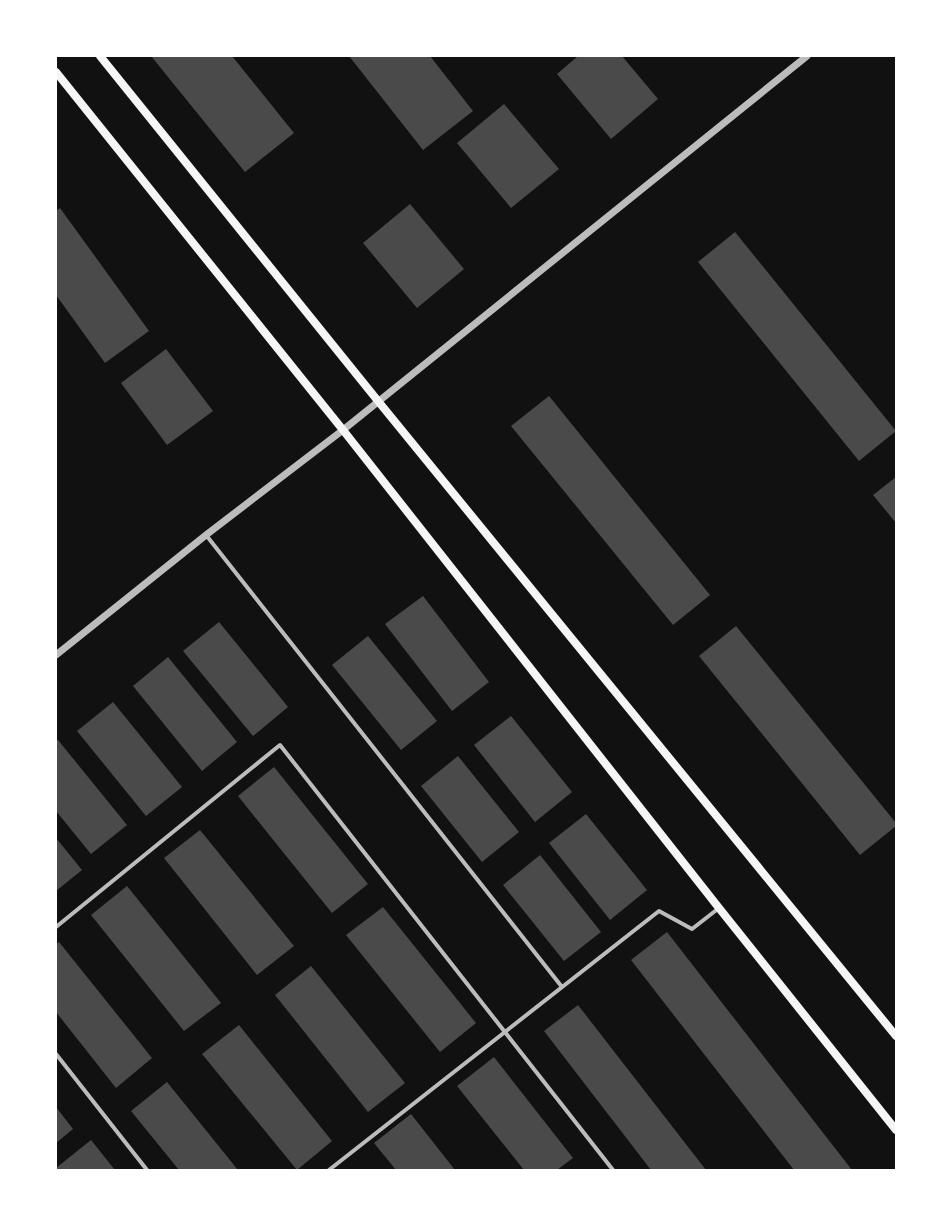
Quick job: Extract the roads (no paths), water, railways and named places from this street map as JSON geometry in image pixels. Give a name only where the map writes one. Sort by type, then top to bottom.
[{"type":"main road","points":[[100,56],[378,401],[896,1036]]},
{"type":"main road","points":[[56,72],[343,430],[719,908],[896,1130]]},
{"type":"street","points":[[56,655],[206,535],[343,430],[807,56]]},
{"type":"street","points":[[206,535],[562,987]]},
{"type":"street","points":[[56,926],[280,745],[613,1170]]},
{"type":"street","points":[[329,1170],[660,911],[692,929],[719,908]]},
{"type":"street","points":[[56,1054],[147,1170]]}]
